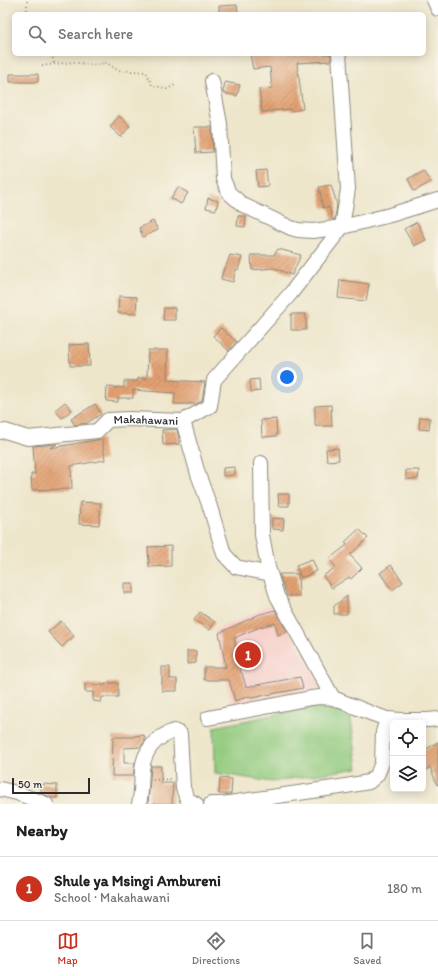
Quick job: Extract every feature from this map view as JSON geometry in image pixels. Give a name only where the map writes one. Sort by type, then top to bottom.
[{"type":"street","points":[[434,0],[438,9]]},
{"type":"street","points":[[183,420],[210,406],[214,380],[291,293],[342,227],[348,189],[339,56]]},
{"type":"street","points":[[212,81],[220,124],[223,179],[229,193],[243,205],[295,230],[313,231],[342,227],[390,215],[438,200]]},
{"type":"street","name":"Makahawani","points":[[0,432],[5,431],[28,438],[97,431],[108,420],[183,420],[198,474],[210,507],[224,554],[236,566],[266,573]]},
{"type":"street","points":[[261,463],[262,535],[268,567],[277,596],[333,698]]},
{"type":"street","points":[[208,718],[320,697],[333,698],[387,719],[438,719]]},
{"type":"street","points":[[211,804],[222,804],[369,782],[377,775],[382,763],[383,732],[387,719]]},
{"type":"street","points":[[139,804],[141,795],[142,769],[147,753],[152,745],[165,734],[174,731],[180,734],[183,788],[188,799],[196,804]]},
{"type":"street","points":[[0,789],[46,804]]},
{"type":"path","points":[[27,0],[27,12]]},
{"type":"path","points":[[52,56],[54,64]]},
{"type":"path","points":[[42,66],[73,62],[92,65],[107,62],[117,70],[146,72],[152,85],[167,89],[175,85]]},
{"type":"path","points":[[142,780],[182,779]]},
{"type":"shaded area","points":[[274,603],[322,687],[232,708],[215,630]]},
{"type":"green space","points":[[322,705],[350,713],[358,768],[272,782],[215,773],[214,727]]},
{"type":"building","points":[[237,5],[238,12],[219,12],[219,6]]},
{"type":"building","points":[[250,56],[331,56],[331,61],[297,63],[303,109],[291,111],[290,109],[262,112],[259,89],[272,88],[270,67],[253,69]]},
{"type":"building","points":[[10,74],[38,74],[38,82],[10,82]]},
{"type":"building","points":[[225,82],[240,85],[237,96],[223,93]]},
{"type":"building","points":[[119,116],[130,126],[121,137],[110,127]]},
{"type":"building","points":[[194,127],[212,127],[213,152],[196,153]]},
{"type":"building","points":[[266,170],[268,186],[258,187],[256,171]]},
{"type":"building","points":[[423,170],[431,182],[414,191],[408,179]]},
{"type":"building","points":[[331,185],[337,204],[335,219],[333,220],[329,207],[323,208],[319,187]]},
{"type":"building","points":[[178,187],[188,193],[181,204],[171,198]]},
{"type":"building","points":[[208,198],[218,201],[216,210],[206,208]]},
{"type":"building","points":[[238,216],[246,216],[245,227],[237,226]]},
{"type":"building","points":[[153,221],[158,230],[143,237],[139,228]]},
{"type":"building","points":[[417,222],[426,240],[414,246],[404,229]]},
{"type":"building","points":[[278,249],[301,255],[292,275],[274,268],[252,270],[251,255],[274,255]]},
{"type":"building","points":[[230,255],[242,257],[238,270],[236,269],[233,282],[221,279]]},
{"type":"building","points":[[340,280],[369,284],[366,301],[338,298]]},
{"type":"building","points":[[119,296],[137,297],[136,314],[118,313]]},
{"type":"building","points":[[164,308],[175,308],[175,320],[163,320]]},
{"type":"building","points":[[291,314],[306,314],[306,330],[291,330]]},
{"type":"building","points":[[221,328],[237,342],[229,351],[213,336]]},
{"type":"building","points":[[89,344],[90,366],[70,366],[69,345]]},
{"type":"building","points":[[148,350],[168,350],[167,380],[205,382],[202,401],[196,404],[174,404],[175,393],[133,390],[133,398],[118,398],[118,402],[106,401],[107,387],[124,388],[124,381],[138,381],[138,378],[147,379]]},
{"type":"building","points":[[259,379],[260,391],[251,392],[250,380]]},
{"type":"building","points":[[65,402],[72,410],[62,418],[55,410]]},
{"type":"building","points":[[95,404],[101,414],[87,423],[75,425],[71,419]]},
{"type":"building","points":[[331,405],[332,426],[315,426],[315,406]]},
{"type":"building","points":[[420,417],[430,418],[429,430],[419,429]]},
{"type":"building","points":[[276,419],[277,436],[262,437],[261,420]]},
{"type":"building","points":[[177,429],[179,444],[163,445],[162,430]]},
{"type":"building","points":[[102,439],[105,460],[71,466],[72,489],[32,490],[31,474],[35,474],[33,446],[57,444],[50,448]]},
{"type":"building","points":[[338,448],[339,460],[327,461],[326,449]]},
{"type":"building","points":[[235,467],[235,475],[223,476],[223,468]]},
{"type":"building","points":[[406,470],[419,470],[418,479],[406,479]]},
{"type":"building","points":[[278,494],[289,494],[289,506],[279,506]]},
{"type":"building","points":[[80,502],[101,503],[99,525],[79,524]]},
{"type":"building","points":[[272,518],[284,519],[283,530],[272,529]]},
{"type":"building","points":[[359,529],[368,538],[350,555],[362,568],[351,579],[349,577],[332,588],[323,576],[336,567],[329,559],[347,545],[345,542]]},
{"type":"building","points":[[171,546],[171,566],[149,567],[148,547]]},
{"type":"building","points":[[312,559],[317,571],[301,578],[296,565]]},
{"type":"building","points":[[391,565],[403,582],[392,590],[380,573]]},
{"type":"building","points":[[279,574],[298,574],[299,596],[287,596]]},
{"type":"building","points":[[124,583],[133,583],[133,593],[124,593]]},
{"type":"building","points":[[347,596],[347,614],[334,614],[334,606]]},
{"type":"building","points":[[275,610],[287,632],[278,635],[275,623],[260,627],[234,638],[241,673],[246,687],[300,677],[303,688],[251,698],[250,696],[235,701],[229,680],[204,680],[204,667],[226,667],[219,633],[260,614]]},
{"type":"building","points":[[200,612],[215,622],[210,630],[194,620]]},
{"type":"building","points":[[61,621],[74,636],[62,647],[48,632]]},
{"type":"building","points":[[187,651],[196,651],[196,663],[187,664]]},
{"type":"building","points":[[162,667],[170,667],[170,679],[177,679],[177,691],[162,691]]},
{"type":"building","points":[[106,683],[118,683],[118,697],[102,697],[101,702],[93,701],[93,692],[85,692],[85,684],[106,685]]},
{"type":"building","points":[[144,735],[145,741],[140,747],[124,748],[124,763],[135,763],[133,776],[112,776],[113,737],[134,737]]},
{"type":"building","points":[[438,742],[438,785],[430,767],[426,770],[426,749]]},
{"type":"building","points":[[151,766],[161,766],[161,783],[173,783],[172,804],[148,804]]},
{"type":"building","points":[[220,778],[232,779],[231,794],[219,794]]},
{"type":"building","points":[[41,784],[57,785],[57,798],[52,798],[41,793]]},
{"type":"place","name":"Shule ya Msingi Ambureni","points":[[248,655]]}]
